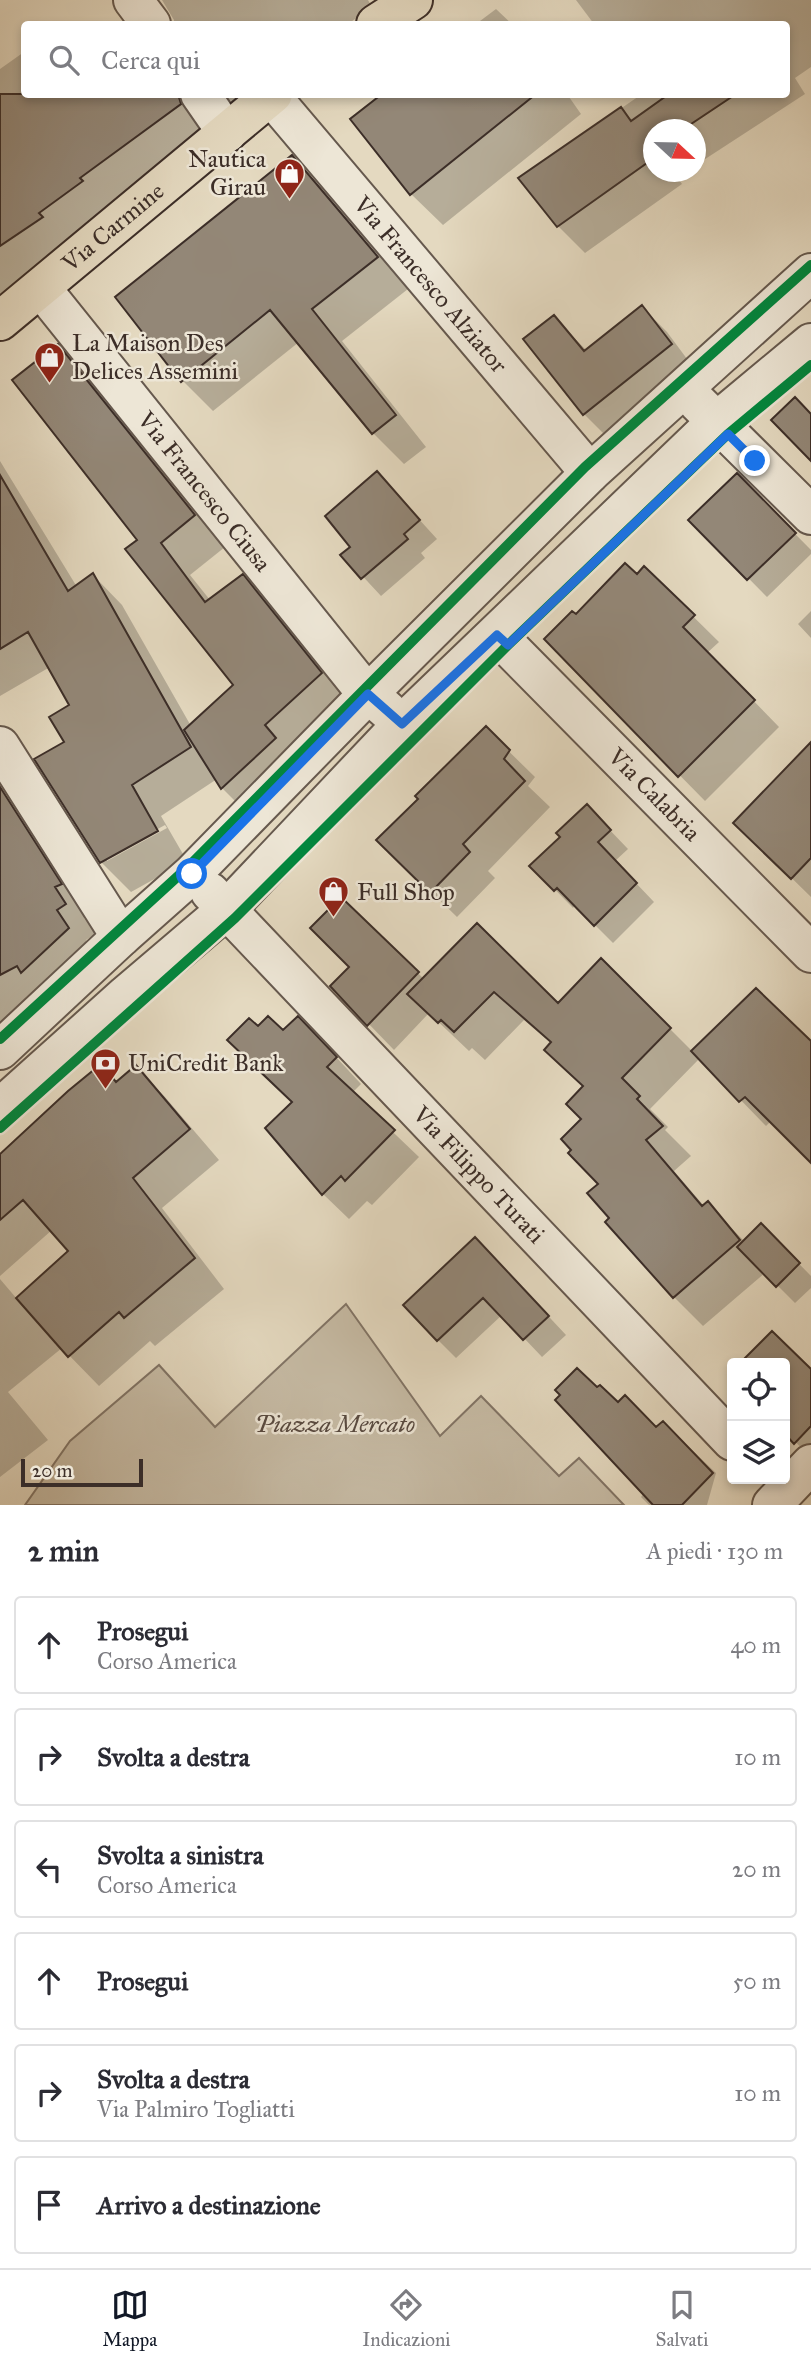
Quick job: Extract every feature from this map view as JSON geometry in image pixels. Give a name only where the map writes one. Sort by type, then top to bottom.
[{"type":"main road","points":[[381,21],[413,0]]},
{"type":"main road","name":"Via Carmine","points":[[0,321],[268,98]]},
{"type":"street","points":[[133,0],[148,21]]},
{"type":"street","points":[[203,98],[227,133]]},
{"type":"street","name":"Via Francesco Alziator","points":[[275,98],[590,472]]},
{"type":"street","points":[[0,1050],[192,874],[590,472],[811,273]]},
{"type":"street","name":"Via Francesco Ciusa","points":[[41,288],[368,694],[402,724]]},
{"type":"street","points":[[0,1108],[116,1003],[227,909],[402,724],[716,422],[811,344]]},
{"type":"street","points":[[682,387],[811,515]]},
{"type":"street","name":"Via Calabria","points":[[497,635],[811,953]]},
{"type":"street","points":[[0,746],[121,937]]},
{"type":"street","name":"Via Filippo Turati","points":[[192,874],[727,1436]]},
{"type":"street","points":[[780,1496],[811,1464]]},
{"type":"green space","name":"Piazza Mercato","points":[[346,1304],[440,1436],[481,1396],[559,1476],[579,1458],[624,1505],[25,1505],[70,1441],[159,1365],[215,1427]]},
{"type":"building","points":[[0,94],[21,94],[21,98],[179,98],[181,104],[80,178],[83,181],[39,213],[43,217],[0,246]]},
{"type":"building","points":[[377,98],[531,98],[410,195],[350,119]]},
{"type":"building","points":[[663,98],[730,98],[698,119],[643,119],[643,166],[557,227],[518,178],[621,107],[631,121]]},
{"type":"building","points":[[292,155],[378,257],[312,309],[396,415],[372,434],[270,310],[181,382],[115,297]]},
{"type":"building","points":[[642,305],[672,344],[583,415],[523,339],[554,315],[584,351]]},
{"type":"building","points":[[58,344],[195,515],[161,543],[205,602],[243,574],[322,673],[265,725],[276,738],[221,789],[184,730],[233,685],[125,549],[137,540],[12,380]]},
{"type":"building","points":[[795,397],[811,414],[811,461],[771,420]]},
{"type":"building","points":[[377,471],[420,520],[404,534],[408,539],[361,579],[340,555],[350,547],[325,516]]},
{"type":"building","points":[[737,473],[796,533],[747,580],[688,520]]},
{"type":"building","points":[[0,475],[68,591],[93,573],[191,747],[132,785],[158,831],[100,863],[34,759],[64,742],[49,717],[69,705],[28,632],[0,649]]},
{"type":"building","points":[[625,563],[637,574],[644,566],[695,615],[683,627],[755,700],[678,777],[544,639],[572,611],[576,614]]},
{"type":"building","points":[[486,726],[510,750],[504,759],[525,781],[463,844],[470,852],[430,893],[376,840],[418,799],[415,796]]},
{"type":"building","points":[[811,742],[811,858],[791,879],[733,823]]},
{"type":"building","points":[[0,787],[62,884],[55,887],[66,904],[57,910],[69,928],[21,973],[17,966],[0,975]]},
{"type":"building","points":[[587,804],[611,830],[598,842],[637,883],[594,926],[557,888],[554,891],[529,866],[560,837],[556,833]]},
{"type":"building","points":[[341,897],[419,972],[367,1026],[330,986],[349,967],[310,928]]},
{"type":"building","points":[[477,923],[558,1003],[601,958],[671,1028],[622,1078],[640,1096],[637,1099],[663,1126],[646,1140],[702,1206],[708,1201],[740,1240],[673,1298],[605,1222],[609,1218],[587,1193],[598,1184],[568,1153],[571,1150],[561,1139],[581,1119],[566,1104],[583,1086],[544,1050],[551,1042],[494,992],[454,1032],[441,1020],[438,1023],[407,994]]},
{"type":"building","points":[[756,988],[811,1041],[811,1163],[745,1097],[739,1102],[691,1051]]},
{"type":"building","points":[[268,1016],[283,1030],[298,1016],[337,1057],[327,1067],[395,1130],[345,1181],[341,1176],[322,1195],[265,1128],[292,1102],[227,1040],[249,1018],[258,1026]]},
{"type":"building","points":[[101,1064],[116,1082],[136,1065],[190,1129],[133,1178],[195,1258],[124,1318],[119,1312],[68,1357],[16,1298],[68,1251],[23,1200],[0,1220],[0,1154]]},
{"type":"building","points":[[761,1223],[800,1263],[776,1287],[737,1247]]},
{"type":"building","points":[[475,1237],[549,1316],[523,1340],[483,1298],[437,1341],[403,1305]]},
{"type":"building","points":[[772,1331],[811,1369],[811,1426],[794,1444],[790,1440],[790,1358],[745,1358]]},
{"type":"building","points":[[577,1368],[618,1402],[625,1395],[656,1427],[663,1421],[713,1473],[682,1505],[653,1505],[555,1400],[560,1395],[555,1390]]},
{"type":"cycle path","points":[[0,1039],[188,867],[585,467],[811,265]]},
{"type":"cycle path","points":[[0,1128],[235,918],[508,645],[728,434],[811,365]]},
{"type":"place","name":"Nautica Girau","points":[[289,200]]},
{"type":"place","name":"La Maison Des Delices Assemini","points":[[49,384]]},
{"type":"place","name":"Full Shop","points":[[334,919]]},
{"type":"place","name":"UniCredit Bank","points":[[105,1090]]},
{"type":"route","points":[[192,874],[368,694],[402,724],[497,635],[508,645],[728,434],[755,461]]}]
